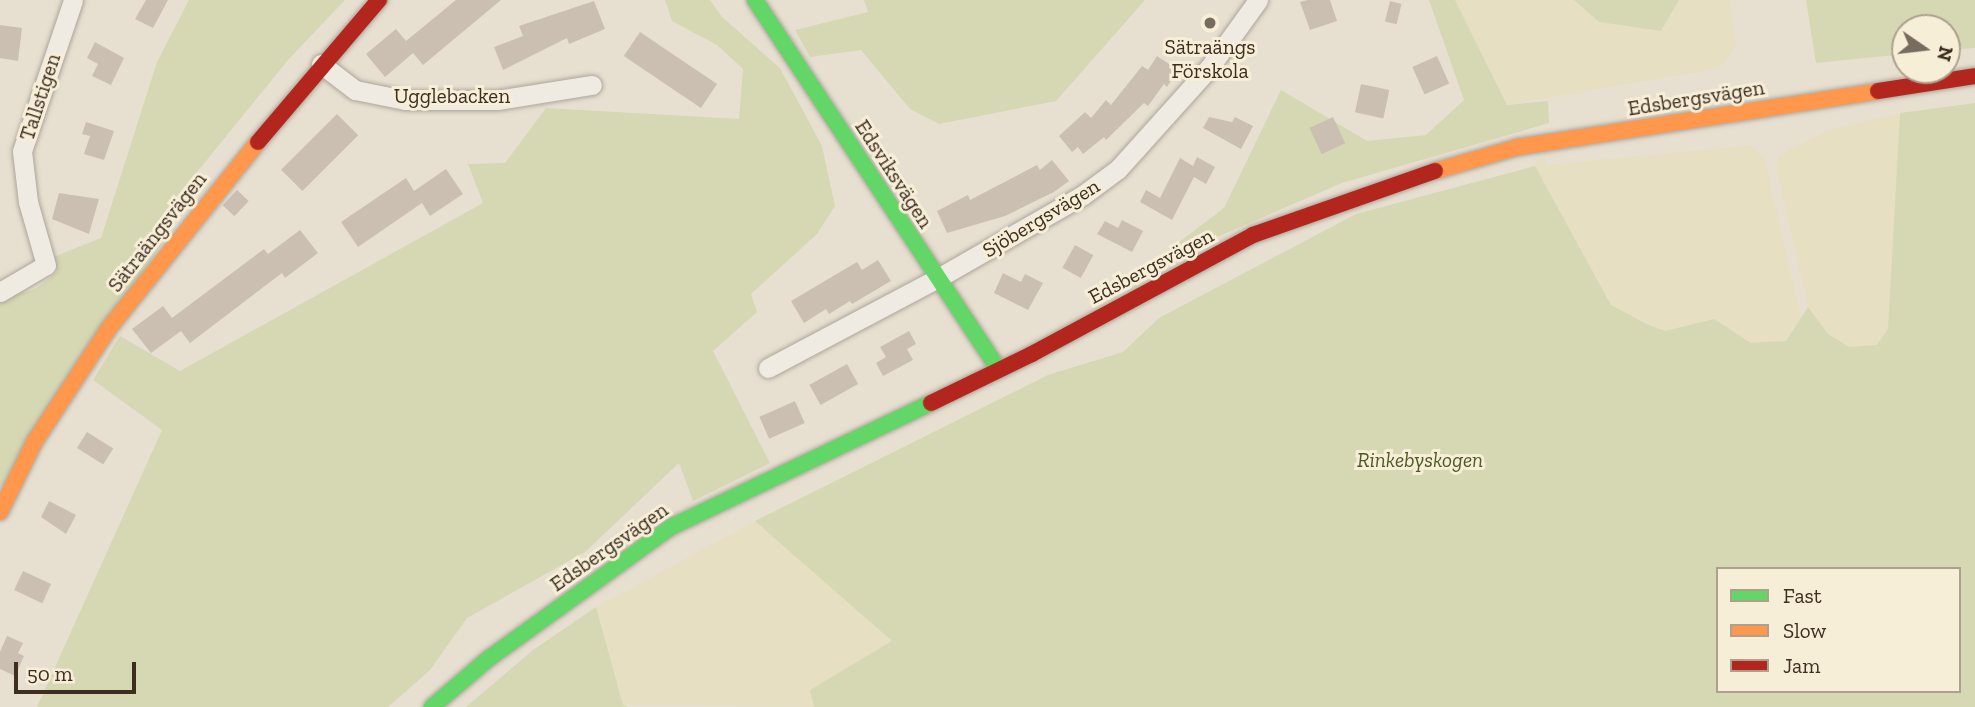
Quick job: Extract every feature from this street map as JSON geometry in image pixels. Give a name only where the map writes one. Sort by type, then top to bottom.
[{"type":"main road","name":"Sätraängsvägen","points":[[0,512],[35,441],[109,328],[321,64],[379,0]]},
{"type":"main road","name":"Edsviksvägen","points":[[755,0],[999,370]]},
{"type":"main road","name":"Edsbergsvägen","points":[[432,707],[488,659],[671,527],[999,370],[1254,234],[1441,167],[1518,147],[1975,76]]},
{"type":"street","name":"Tallstigen","points":[[0,292],[46,265],[28,202],[22,151],[73,0]]},
{"type":"street","name":"Sjöbergsvägen","points":[[768,368],[938,278],[1083,195],[1118,169],[1209,68],[1258,0]]},
{"type":"street","name":"Ugglebacken","points":[[321,64],[355,90],[405,100],[497,100],[592,85]]},
{"type":"shaded area","points":[[1455,0],[1574,0],[1599,22],[1660,31],[1679,0],[1730,0],[1736,45],[1723,65],[1704,71],[1507,105]]},
{"type":"shaded area","points":[[1900,113],[1888,330],[1877,345],[1850,347],[1828,334],[1808,307],[1777,171],[1778,156],[1829,130]]},
{"type":"shaded area","points":[[1751,145],[1765,160],[1801,319],[1786,341],[1751,343],[1714,319],[1665,331],[1611,305],[1535,166],[1538,159],[1545,157],[1547,165]]},
{"type":"shaded area","points":[[755,521],[893,642],[811,690],[814,707],[623,705],[596,607]]},
{"type":"green space","points":[[189,0],[345,0],[288,60],[163,214],[161,224],[170,231],[0,490],[0,299],[35,289],[57,272],[51,258],[101,238],[157,62]]},
{"type":"green space","points":[[665,0],[710,0],[722,17],[780,68],[822,146],[835,206],[817,234],[751,294],[757,312],[713,351],[770,463],[693,501],[679,463],[585,552],[467,618],[430,670],[388,707],[37,707],[162,430],[93,380],[120,336],[180,371],[483,203],[468,164],[505,163],[546,108],[739,119],[743,69],[717,45],[672,21]]},
{"type":"green space","points":[[864,0],[1145,0],[1056,101],[939,124],[910,109],[861,50],[810,57],[795,30],[868,12]]},
{"type":"green space","points":[[1429,0],[1455,0],[1507,105],[1548,101],[1549,123],[1342,183],[1145,268],[1224,208],[1281,90],[1367,141],[1426,135],[1464,100]]},
{"type":"green space","points":[[1574,0],[1679,0],[1661,31],[1599,22]]},
{"type":"green space","points":[[1806,0],[1975,0],[1975,48],[1961,49],[1961,14],[1891,14],[1891,55],[1816,63]]},
{"type":"green space","name":"Rinkebyskogen","points":[[1975,103],[1975,707],[814,707],[810,690],[892,641],[755,521],[1048,375],[1123,352],[1159,318],[1356,214],[1535,166],[1611,305],[1647,324],[1665,331],[1714,319],[1751,343],[1786,341],[1808,307],[1828,334],[1849,347],[1877,345],[1888,329],[1900,113]]},
{"type":"green space","points":[[596,607],[623,705],[628,707],[466,707],[533,650]]},
{"type":"building","points":[[146,0],[168,0],[153,28],[135,19]]},
{"type":"building","points":[[456,0],[501,0],[423,65],[413,53],[385,77],[366,54],[396,29],[406,41]]},
{"type":"building","points":[[1330,0],[1337,21],[1310,30],[1300,2]]},
{"type":"building","points":[[594,1],[605,29],[569,44],[567,38],[503,70],[494,47],[523,36],[519,26]]},
{"type":"building","points":[[1390,1],[1402,4],[1397,24],[1385,21]]},
{"type":"building","points":[[0,25],[22,28],[18,61],[0,58]]},
{"type":"building","points":[[640,32],[717,84],[701,108],[624,56]]},
{"type":"building","points":[[95,42],[124,58],[111,85],[92,76],[98,64],[87,58]]},
{"type":"building","points":[[1157,56],[1178,70],[1167,87],[1164,84],[1148,106],[1144,103],[1106,140],[1104,137],[1083,154],[1078,147],[1072,152],[1059,136],[1085,112],[1091,118],[1106,100],[1111,105],[1142,66],[1148,70]]},
{"type":"building","points":[[1437,56],[1449,83],[1425,94],[1412,67]]},
{"type":"building","points":[[1361,84],[1389,90],[1383,118],[1355,112]]},
{"type":"building","points":[[337,114],[358,135],[302,191],[281,170]]},
{"type":"building","points":[[1209,117],[1232,122],[1235,117],[1253,126],[1241,149],[1203,128]]},
{"type":"building","points":[[1333,117],[1345,143],[1322,154],[1309,128]]},
{"type":"building","points":[[86,122],[114,131],[104,160],[84,154],[90,136],[82,134]]},
{"type":"building","points":[[1197,157],[1215,167],[1206,184],[1194,177],[1172,220],[1140,202],[1146,190],[1160,198],[1180,158],[1193,166]]},
{"type":"building","points":[[1052,160],[1069,181],[1054,192],[1005,216],[947,233],[937,211],[968,195],[970,200],[1037,165],[1040,170]]},
{"type":"building","points":[[446,169],[463,194],[430,216],[422,203],[358,247],[341,222],[406,178],[414,191]]},
{"type":"building","points":[[237,190],[249,201],[234,216],[223,205]]},
{"type":"building","points":[[59,193],[99,199],[89,234],[52,219]]},
{"type":"building","points":[[1122,220],[1143,231],[1132,252],[1097,234],[1105,221],[1118,228]]},
{"type":"building","points":[[300,230],[318,253],[285,278],[282,273],[190,343],[181,331],[151,353],[132,329],[163,306],[172,318],[264,249],[268,254]]},
{"type":"building","points":[[1075,245],[1093,255],[1081,278],[1062,268]]},
{"type":"building","points":[[878,260],[891,281],[852,304],[850,301],[829,314],[826,309],[804,323],[791,301],[857,262],[862,270]]},
{"type":"building","points":[[1003,273],[1021,282],[1025,274],[1043,283],[1028,310],[994,293]]},
{"type":"building","points":[[909,331],[916,344],[907,349],[913,360],[883,376],[876,363],[886,357],[880,347]]},
{"type":"building","points":[[847,364],[858,384],[821,405],[809,385]]},
{"type":"building","points":[[795,401],[805,423],[769,439],[759,417]]},
{"type":"building","points":[[87,432],[113,448],[103,465],[77,448]]},
{"type":"building","points":[[49,501],[76,515],[66,534],[41,517]]},
{"type":"building","points":[[23,571],[51,584],[42,603],[14,590]]},
{"type":"building","points":[[7,636],[23,643],[18,653],[24,656],[15,676],[0,669],[0,652]]},
{"type":"traffic: fast","points":[[755,0],[999,370]]},
{"type":"traffic: fast","points":[[432,707],[488,659],[671,527],[931,403]]},
{"type":"traffic: slow","points":[[1435,171],[1518,147],[1878,91]]},
{"type":"traffic: slow","points":[[0,512],[35,441],[109,328],[258,142]]},
{"type":"traffic: jam","points":[[258,142],[379,0]]},
{"type":"traffic: jam","points":[[1878,91],[1975,76]]},
{"type":"traffic: jam","points":[[931,403],[1032,354],[1253,235],[1435,171]]},
{"type":"place","name":"Sätraängs Förskola","points":[[1210,23]]}]
